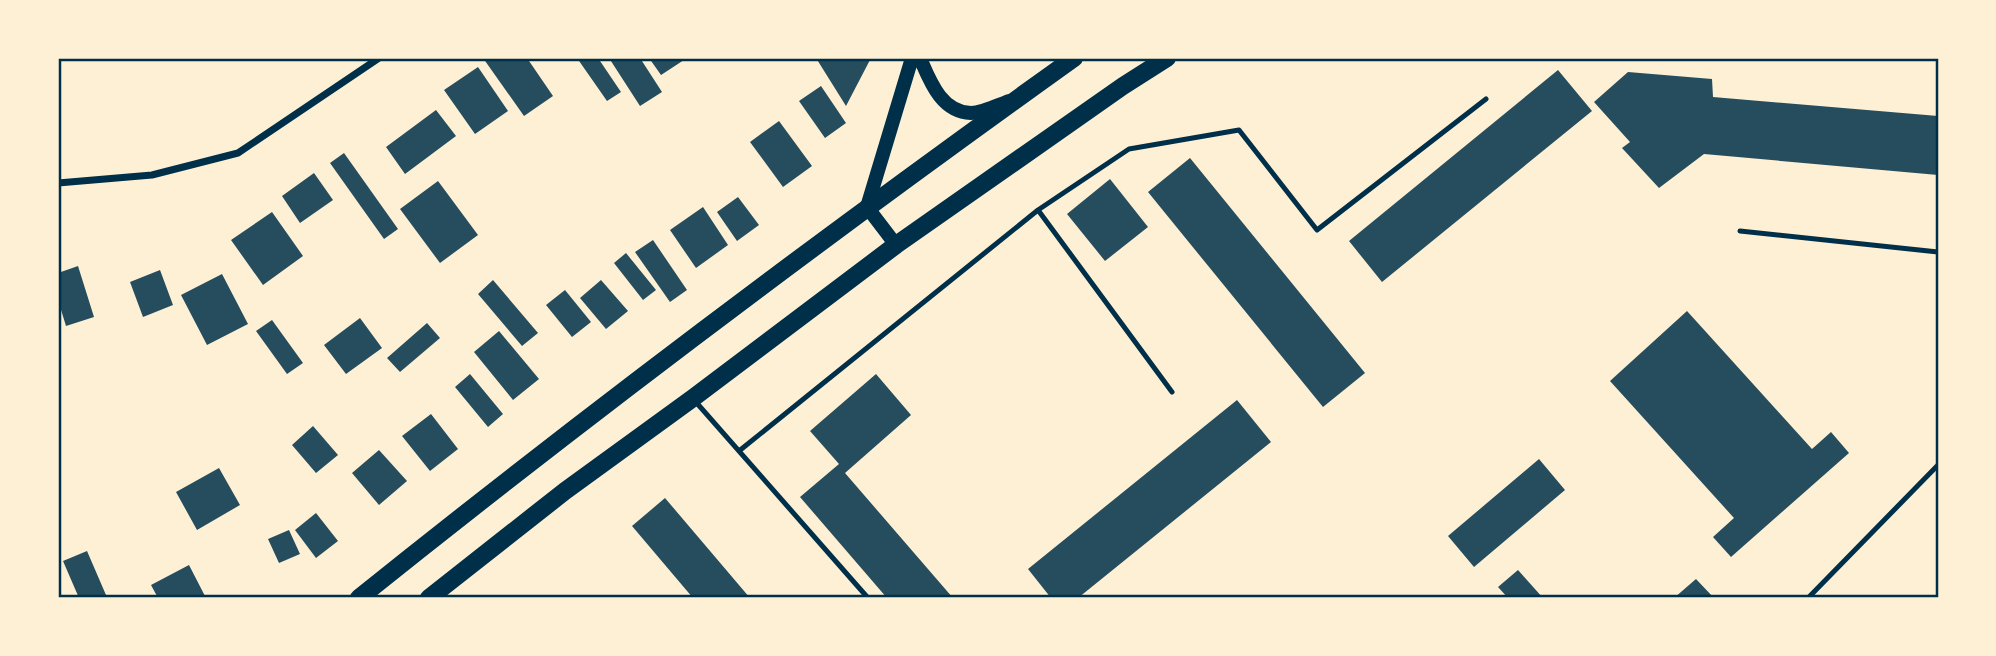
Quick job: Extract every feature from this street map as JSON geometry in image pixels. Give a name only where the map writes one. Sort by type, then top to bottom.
[{"type":"main road","points":[[867,207],[912,58]]},
{"type":"main road","points":[[920,58],[935,91],[950,107],[972,113],[1017,99]]},
{"type":"main road","points":[[359,598],[508,479],[867,207],[1074,58]]},
{"type":"main road","points":[[429,598],[565,491],[896,245],[1167,58]]},
{"type":"main road","points":[[867,207],[896,245]]},
{"type":"street","points":[[58,183],[152,175],[238,153],[379,58]]},
{"type":"lane","points":[[739,452],[1038,210],[1129,149],[1239,130],[1317,230],[1486,99]]},
{"type":"lane","points":[[1038,210],[1172,392]]},
{"type":"lane","points":[[1740,231],[1938,252]]},
{"type":"lane","points":[[693,398],[868,598]]},
{"type":"lane","points":[[1808,598],[1938,465]]},
{"type":"building","points":[[483,58],[527,58],[553,96],[524,116]]},
{"type":"building","points":[[577,58],[598,58],[621,92],[607,101]]},
{"type":"building","points":[[609,58],[640,58],[662,92],[640,106]]},
{"type":"building","points":[[649,58],[682,58],[684,60],[661,75]]},
{"type":"building","points":[[816,58],[871,58],[846,106]]},
{"type":"building","points":[[478,67],[508,111],[475,134],[444,90]]},
{"type":"building","points":[[1558,70],[1592,111],[1382,282],[1349,241]]},
{"type":"building","points":[[1628,72],[1712,79],[1713,97],[1938,116],[1938,175],[1704,154],[1659,188],[1622,148],[1630,142],[1594,102]]},
{"type":"building","points":[[821,86],[846,123],[825,138],[799,101]]},
{"type":"building","points":[[436,110],[456,136],[405,174],[386,147]]},
{"type":"building","points":[[779,121],[812,166],[783,187],[750,142]]},
{"type":"building","points":[[344,153],[398,229],[384,239],[330,163]]},
{"type":"building","points":[[1190,158],[1365,373],[1323,407],[1148,192]]},
{"type":"building","points":[[314,173],[333,200],[300,223],[282,196]]},
{"type":"building","points":[[1110,179],[1148,227],[1105,261],[1067,214]]},
{"type":"building","points":[[438,181],[478,235],[440,263],[400,209]]},
{"type":"building","points":[[738,197],[759,225],[737,241],[717,212]]},
{"type":"building","points":[[703,207],[728,245],[696,268],[670,230]]},
{"type":"building","points":[[272,212],[303,256],[263,285],[231,240]]},
{"type":"building","points":[[653,240],[687,290],[670,302],[635,252]]},
{"type":"building","points":[[626,253],[656,290],[643,300],[614,263]]},
{"type":"building","points":[[78,266],[94,317],[66,326],[58,300],[58,273]]},
{"type":"building","points":[[160,270],[173,305],[143,317],[130,282]]},
{"type":"building","points":[[222,274],[248,324],[207,345],[181,295]]},
{"type":"building","points":[[493,280],[538,333],[522,346],[478,294]]},
{"type":"building","points":[[601,280],[628,311],[606,329],[580,298]]},
{"type":"building","points":[[565,290],[591,322],[572,337],[546,305]]},
{"type":"building","points":[[1687,311],[1812,449],[1831,432],[1849,453],[1731,557],[1713,537],[1734,518],[1610,381]]},
{"type":"building","points":[[360,318],[382,348],[346,374],[324,345]]},
{"type":"building","points":[[272,320],[303,363],[287,374],[256,331]]},
{"type":"building","points":[[427,323],[440,338],[400,372],[387,358]]},
{"type":"building","points":[[499,331],[539,379],[513,400],[474,352]]},
{"type":"building","points":[[470,374],[503,414],[488,427],[455,387]]},
{"type":"building","points":[[876,374],[911,415],[845,473],[953,598],[887,598],[800,497],[839,464],[810,431]]},
{"type":"building","points":[[1237,400],[1271,442],[1078,598],[1051,598],[1028,569]]},
{"type":"building","points":[[431,414],[458,449],[430,471],[402,436]]},
{"type":"building","points":[[313,426],[338,455],[316,473],[292,445]]},
{"type":"building","points":[[379,450],[407,481],[379,505],[352,473]]},
{"type":"building","points":[[1539,459],[1565,490],[1474,567],[1448,536]]},
{"type":"building","points":[[219,468],[240,505],[197,530],[176,492]]},
{"type":"building","points":[[665,498],[750,598],[693,598],[632,526]]},
{"type":"building","points":[[316,513],[338,541],[316,558],[295,530]]},
{"type":"building","points":[[289,530],[300,554],[279,563],[268,539]]},
{"type":"building","points":[[87,551],[106,595],[99,598],[79,598],[63,561]]},
{"type":"building","points":[[189,565],[206,598],[158,598],[151,585]]},
{"type":"building","points":[[1518,570],[1543,598],[1508,598],[1498,587]]},
{"type":"building","points":[[1696,579],[1714,598],[1674,598]]}]
